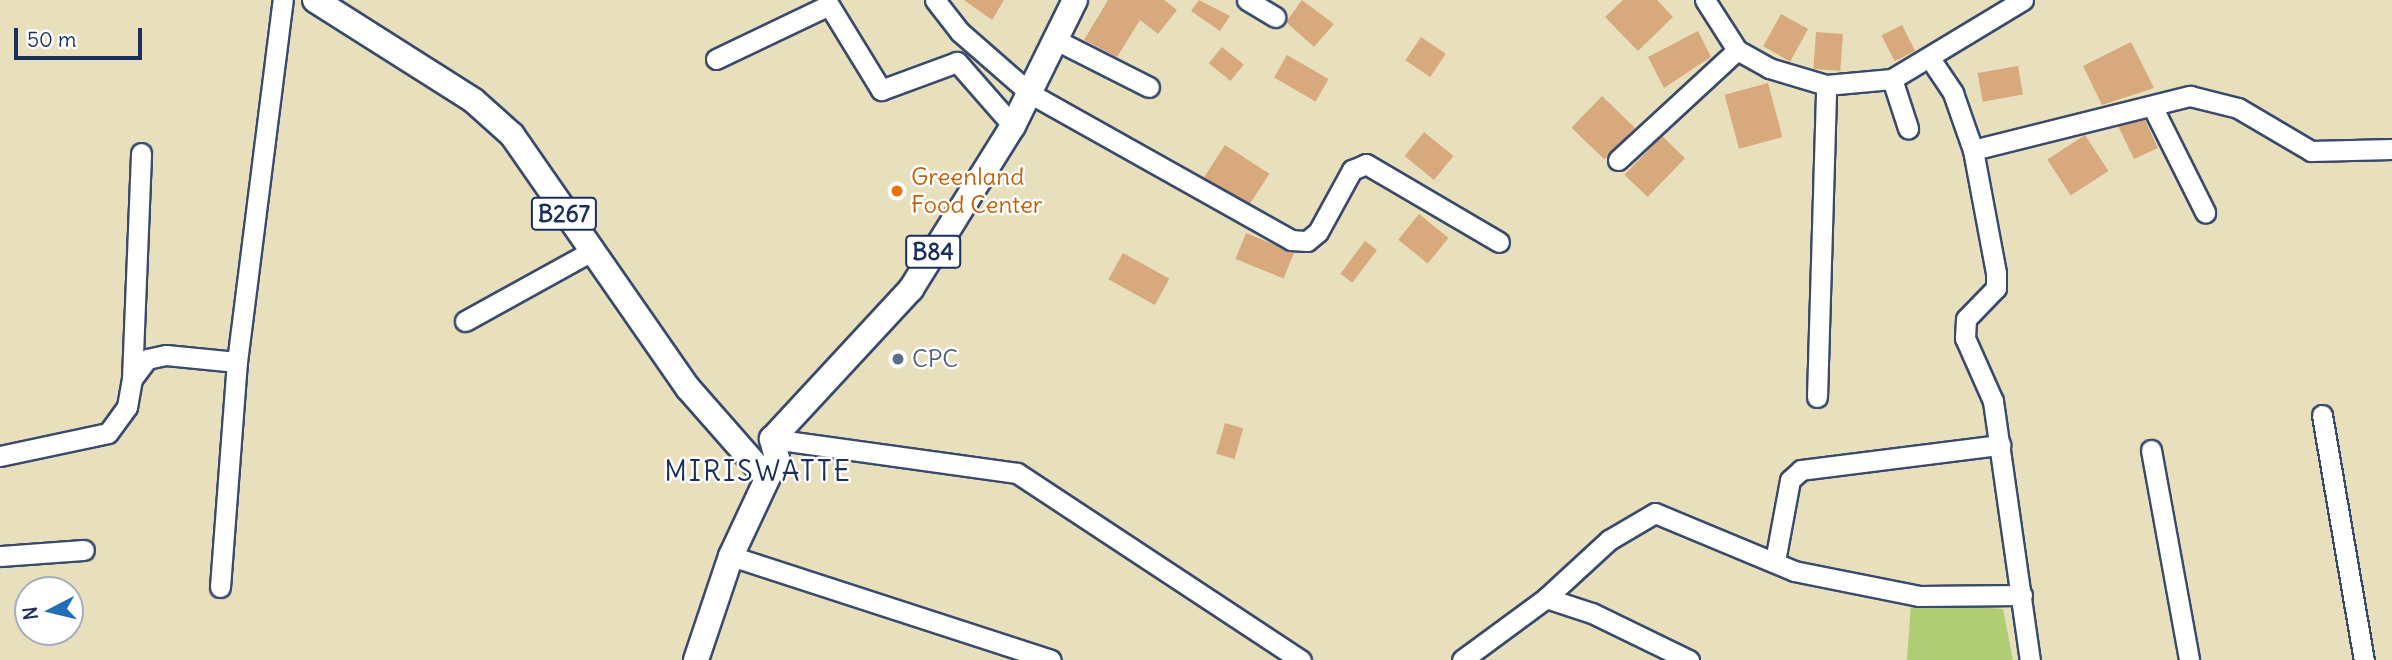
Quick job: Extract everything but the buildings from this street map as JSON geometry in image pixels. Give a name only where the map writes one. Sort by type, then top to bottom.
[{"type":"main road","name":"B84","points":[[772,439],[911,289],[1013,126],[1075,0]]},
{"type":"main road","name":"B267","points":[[317,1],[474,101],[512,135],[588,253],[688,388],[767,478]]},
{"type":"main road","points":[[696,660],[731,556],[777,458],[772,439]]},
{"type":"street","points":[[220,587],[237,362],[283,0]]},
{"type":"street","points":[[935,0],[960,32],[1031,94],[1291,240],[1307,241],[1318,232],[1352,170],[1366,164],[1499,242]]},
{"type":"street","points":[[1247,0],[1275,17]]},
{"type":"street","points":[[1705,0],[1737,50],[1769,68],[1826,85],[1892,79],[1931,60],[2023,0]]},
{"type":"street","points":[[716,59],[830,5],[881,90],[957,62],[1013,126]]},
{"type":"street","points":[[1056,40],[1149,87]]},
{"type":"street","points":[[1618,160],[1737,50]]},
{"type":"street","points":[[1931,60],[1953,93],[1973,150],[1996,288],[1966,319],[1965,338],[1993,401],[2030,660]]},
{"type":"street","points":[[1892,79],[1908,128]]},
{"type":"street","points":[[1816,397],[1826,85]]},
{"type":"street","points":[[1973,150],[2190,96],[2238,108],[2311,151],[2392,149]]},
{"type":"street","points":[[2152,106],[2205,212]]},
{"type":"street","points":[[0,456],[108,433],[127,407],[132,379],[141,153]]},
{"type":"street","points":[[465,321],[588,253]]},
{"type":"street","points":[[132,379],[147,359],[166,355],[237,362]]},
{"type":"street","points":[[2322,415],[2364,660]]},
{"type":"street","points":[[772,439],[1017,473],[1301,660]]},
{"type":"street","points":[[1775,561],[1790,480],[1801,470],[2000,445]]},
{"type":"street","points":[[2151,450],[2189,660]]},
{"type":"street","points":[[1462,660],[1546,598],[1609,540],[1655,513],[1794,571],[1919,596],[2022,595]]},
{"type":"street","points":[[0,556],[84,550]]},
{"type":"street","points":[[731,556],[1051,660]]},
{"type":"street","points":[[1546,598],[1592,613],[1689,660]]},
{"type":"green space","points":[[1911,603],[2003,609],[2013,660],[1907,660]]},
{"type":"place","name":"Greenland Food Center","points":[[897,191]]},
{"type":"place","name":"CPC","points":[[898,359]]},
{"type":"district","name":"MIRISWATTE","points":[[758,471]]}]
